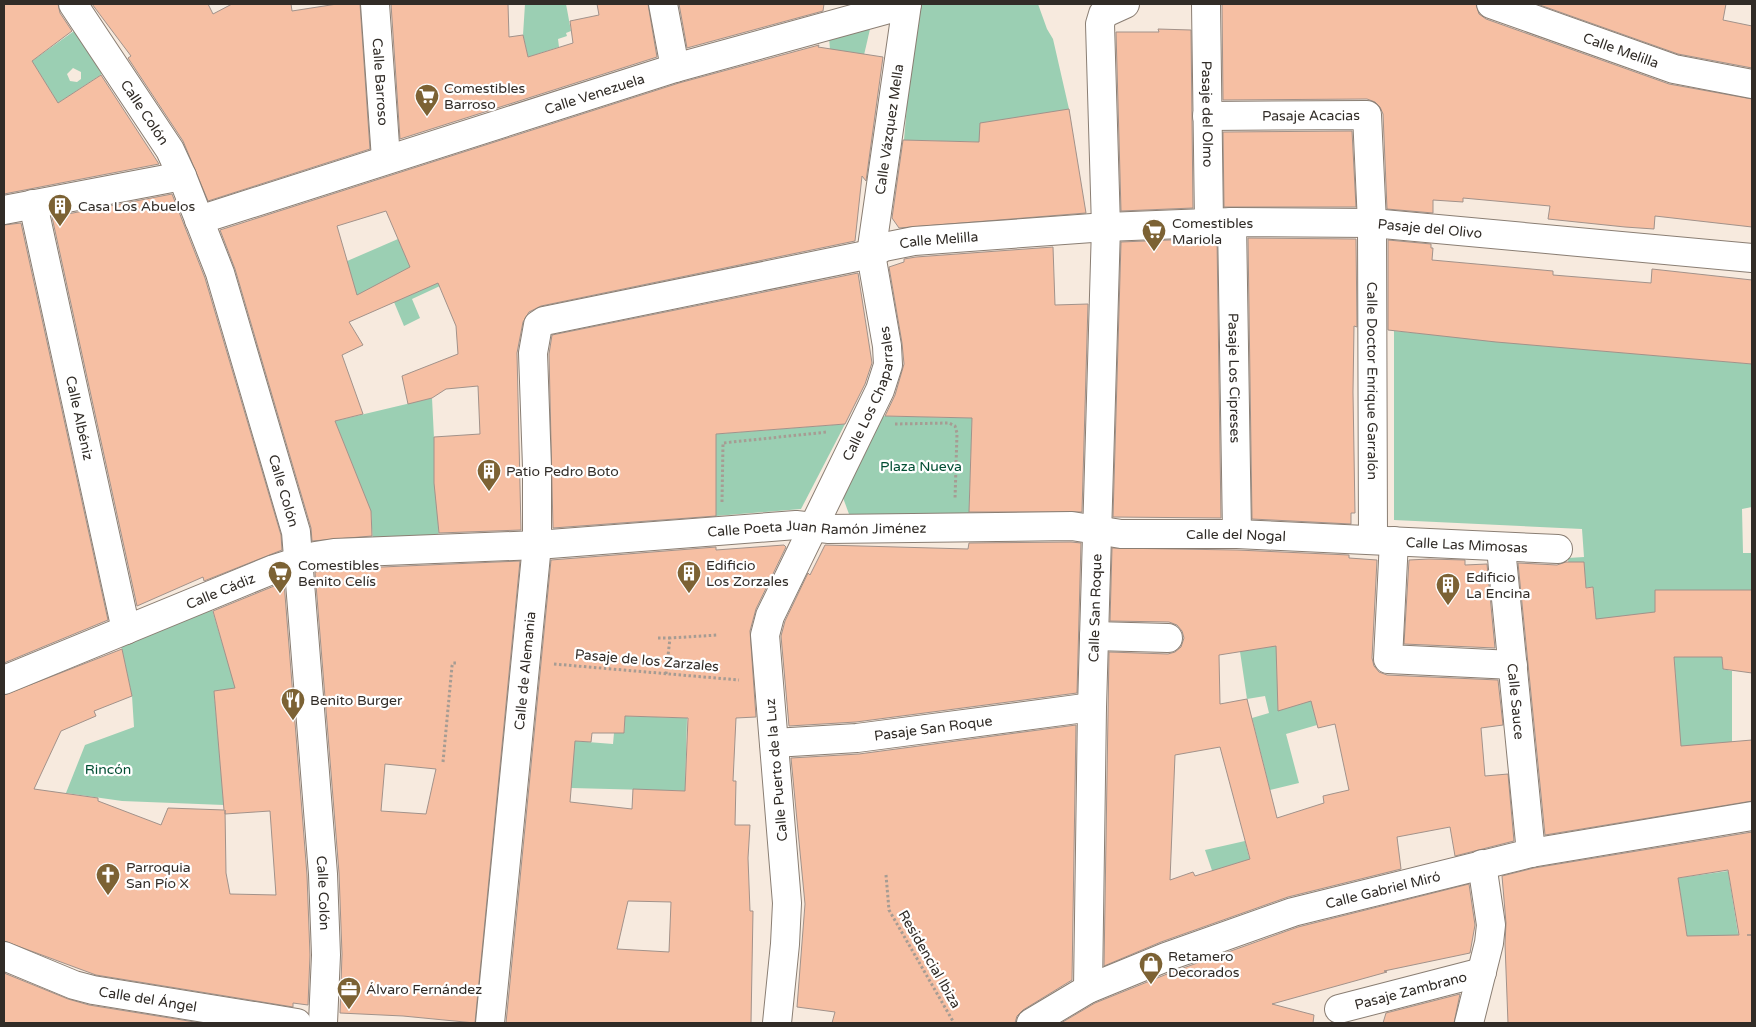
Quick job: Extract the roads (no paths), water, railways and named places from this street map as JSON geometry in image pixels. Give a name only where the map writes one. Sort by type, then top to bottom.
[{"type":"street","name":"Calle Colón","points":[[73,4],[170,150],[182,176],[220,273],[296,532],[300,561],[323,874],[326,955],[323,1023]]},
{"type":"street","name":"Calle Barroso","points":[[375,4],[386,159]]},
{"type":"street","points":[[663,4],[675,68]]},
{"type":"street","name":"Calle Venezuela","points":[[199,220],[675,68],[907,4]]},
{"type":"street","name":"Calle Vázquez Mella","points":[[871,254],[907,4]]},
{"type":"street","points":[[1106,227],[1100,24],[1103,14],[1125,4]]},
{"type":"street","name":"Calle Melilla","points":[[1491,4],[1674,69],[1752,84]]},
{"type":"street","name":"Pasaje del Olmo","points":[[1206,5],[1207,116],[1221,223]]},
{"type":"street","name":"Pasaje Acacias","points":[[1207,116],[1368,115],[1372,223]]},
{"type":"street","points":[[4,210],[182,176]]},
{"type":"street","name":"Calle Albéniz","points":[[33,204],[126,630]]},
{"type":"street","name":"Pasaje del Olivo","points":[[1106,227],[1221,223],[1372,223],[1752,258]]},
{"type":"street","name":"Pasaje Los Cipreses","points":[[1221,223],[1237,534]]},
{"type":"street","name":"Calle Doctor Enrique Garralón","points":[[1372,223],[1388,659],[1513,665]]},
{"type":"street","name":"Calle Melilla","points":[[544,321],[871,254],[884,247],[914,241],[1106,227]]},
{"type":"street","name":"Calle San Roque","points":[[1088,988],[1092,707],[1106,227]]},
{"type":"street","name":"Calle Los Chaparrales","points":[[813,527],[886,375],[887,346],[871,254]]},
{"type":"street","name":"Calle de Alemania","points":[[490,1023],[537,545],[538,467],[533,353],[536,330],[538,325],[544,321]]},
{"type":"street","name":"Calle Poeta Juan Ramón Jiménez","points":[[537,545],[796,525],[829,529],[1072,526],[1097,531]]},
{"type":"street","name":"Calle Puerto de la Luz","points":[[777,1023],[787,903],[767,682],[767,625],[813,527]]},
{"type":"street","name":"Calle del Nogal","points":[[1097,531],[1121,534],[1237,534],[1384,540]]},
{"type":"street","name":"Calle Las Mimosas","points":[[1384,540],[1501,548],[1558,549]]},
{"type":"street","name":"Calle Cádiz","points":[[4,680],[300,561],[334,553],[537,545]]},
{"type":"street","name":"Calle Sauce","points":[[1501,548],[1531,853]]},
{"type":"street","points":[[1094,636],[1168,638]]},
{"type":"street","name":"Pasaje San Roque","points":[[774,743],[858,738],[1092,707]]},
{"type":"street","name":"Calle Gabriel Miró","points":[[1031,1023],[1088,988],[1166,957],[1293,912],[1531,853],[1752,816]]},
{"type":"street","points":[[1469,1023],[1482,972],[1491,925],[1482,864]]},
{"type":"street","name":"Calle del Ángel","points":[[4,956],[74,985],[93,990],[297,1023]]},
{"type":"street","name":"Pasaje Zambrano","points":[[1339,1009],[1482,972]]},
{"type":"place","name":"Comestibles Barroso","points":[[427,117]]},
{"type":"place","name":"Casa Los Abuelos","points":[[60,227]]},
{"type":"place","name":"Comestibles Mariola","points":[[1154,252]]},
{"type":"place","name":"Patio Pedro Boto","points":[[489,492]]},
{"type":"place","name":"Comestibles Benito Celís","points":[[280,594]]},
{"type":"place","name":"Edificio Los Zorzales","points":[[689,594]]},
{"type":"place","name":"Edificio La Encina","points":[[1448,606]]},
{"type":"place","name":"Benito Burger","points":[[293,721]]},
{"type":"place","name":"Parroquia San Pío X","points":[[108,896]]},
{"type":"place","name":"Retamero Decorados","points":[[1151,985]]},
{"type":"place","name":"Álvaro Fernández","points":[[349,1010]]},
{"type":"park label","name":"Plaza Nueva","points":[[921,466]]},
{"type":"park label","name":"Rincón","points":[[108,769]]}]
